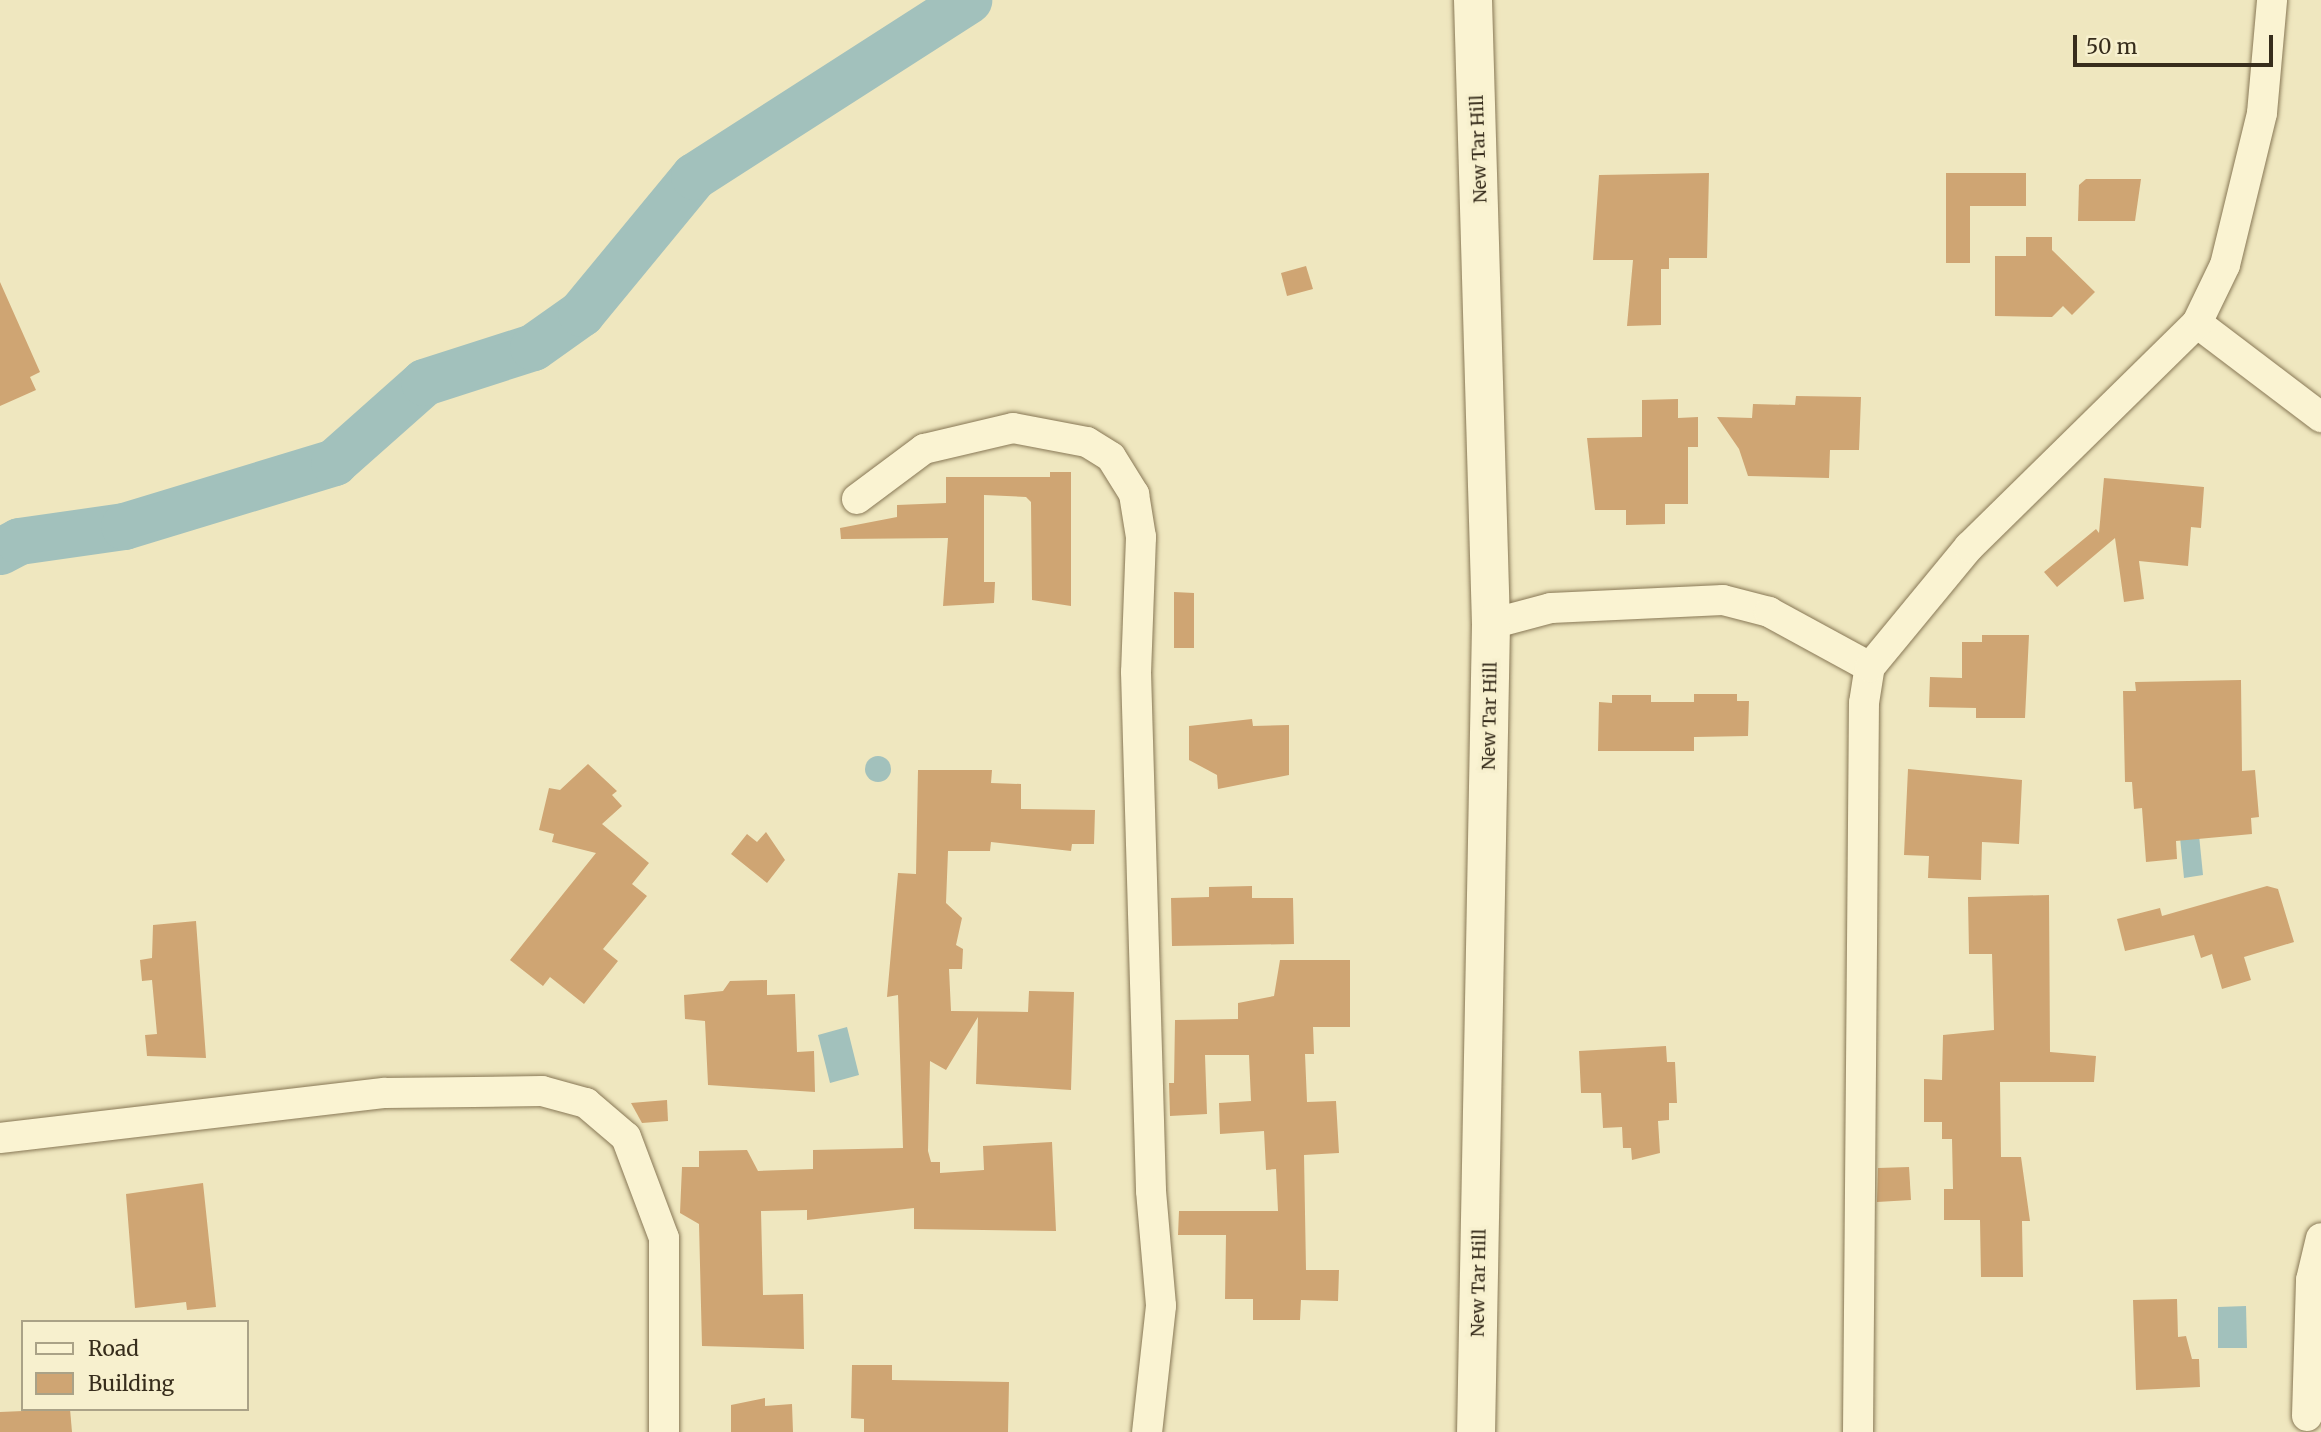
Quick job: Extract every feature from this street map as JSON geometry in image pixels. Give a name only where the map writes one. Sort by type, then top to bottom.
[{"type":"street","name":"New Tar Hill","points":[[1473,0],[1491,624],[1476,1432]]},
{"type":"street","points":[[1858,1432],[1864,702],[1870,667],[1969,547],[2197,323],[2225,265],[2262,113],[2272,0]]},
{"type":"street","points":[[2197,323],[2321,416]]},
{"type":"street","points":[[857,499],[924,449],[1013,428],[1087,442],[1111,457],[1134,494],[1141,537],[1136,672],[1151,1191],[1161,1306],[1147,1432]]},
{"type":"street","points":[[1491,624],[1551,608],[1723,600],[1769,612],[1870,667]]},
{"type":"street","points":[[0,1138],[385,1093],[542,1091],[586,1103],[626,1137],[664,1238],[664,1432]]},
{"type":"street","points":[[2307,1416],[2311,1280],[2321,1238]]},
{"type":"water","points":[[878,756],[887,760],[891,769],[887,778],[878,782],[869,778],[865,769],[869,760]]},
{"type":"water","points":[[2199,835],[2203,875],[2184,878],[2180,837]]},
{"type":"water","points":[[847,1027],[859,1075],[830,1083],[818,1035]]},
{"type":"water","points":[[2246,1306],[2247,1348],[2218,1348],[2218,1307]]},
{"type":"building","points":[[1709,173],[1707,258],[1669,258],[1669,269],[1661,269],[1661,325],[1627,326],[1633,260],[1593,260],[1599,175]]},
{"type":"building","points":[[1946,173],[2026,173],[2026,206],[1970,206],[1970,263],[1946,263]]},
{"type":"building","points":[[2086,179],[2141,179],[2135,221],[2078,221],[2079,185]]},
{"type":"building","points":[[2026,237],[2052,237],[2052,250],[2095,292],[2072,315],[2063,306],[2052,317],[1995,316],[1995,256],[2026,256]]},
{"type":"building","points":[[1306,266],[1313,289],[1287,296],[1281,273]]},
{"type":"building","points":[[0,282],[40,372],[30,377],[36,390],[0,406]]},
{"type":"building","points":[[1796,396],[1861,397],[1859,450],[1830,450],[1829,478],[1748,476],[1739,449],[1717,417],[1752,418],[1753,404],[1795,405]]},
{"type":"building","points":[[1678,399],[1678,418],[1698,417],[1698,447],[1688,447],[1688,504],[1665,504],[1665,524],[1626,525],[1626,510],[1595,510],[1587,438],[1642,437],[1642,400]]},
{"type":"building","points":[[1050,472],[1071,472],[1071,606],[1032,600],[1031,502],[1026,497],[984,495],[984,582],[995,582],[994,603],[943,606],[948,538],[841,539],[840,528],[897,517],[897,505],[946,503],[946,477],[1050,477]]},
{"type":"building","points":[[2104,478],[2204,487],[2201,528],[2191,527],[2188,566],[2139,561],[2144,599],[2124,602],[2115,538],[2057,587],[2044,572],[2096,529],[2099,533]]},
{"type":"building","points":[[1174,592],[1194,593],[1194,648],[1174,648]]},
{"type":"building","points":[[1982,635],[2029,635],[2025,718],[1976,718],[1976,708],[1929,707],[1930,677],[1962,678],[1962,642],[1982,642]]},
{"type":"building","points":[[2241,680],[2242,771],[2255,770],[2259,817],[2251,818],[2252,834],[2176,841],[2177,859],[2146,862],[2142,808],[2134,809],[2132,782],[2125,782],[2123,691],[2136,691],[2135,682]]},
{"type":"building","points":[[1694,694],[1737,694],[1737,701],[1749,701],[1748,736],[1694,737],[1694,751],[1598,751],[1599,702],[1612,703],[1612,695],[1651,695],[1651,702],[1694,702]]},
{"type":"building","points":[[1252,719],[1253,726],[1289,725],[1289,775],[1218,789],[1217,775],[1189,760],[1189,726]]},
{"type":"building","points":[[588,764],[617,791],[612,795],[622,806],[602,824],[649,863],[632,884],[647,896],[603,949],[618,961],[584,1004],[550,977],[543,986],[510,960],[596,853],[552,842],[554,834],[539,830],[549,788],[560,790]]},
{"type":"building","points":[[1908,769],[2022,780],[2019,844],[1982,842],[1981,880],[1928,878],[1929,856],[1904,855]]},
{"type":"building","points":[[918,770],[992,770],[991,783],[1021,784],[1021,809],[1095,810],[1094,844],[1072,844],[1071,851],[991,842],[990,851],[948,851],[946,903],[962,918],[956,945],[963,949],[962,969],[949,969],[951,1011],[1028,1012],[1029,991],[1074,992],[1071,1090],[976,1084],[978,1017],[946,1070],[930,1061],[928,1151],[931,1162],[940,1162],[940,1173],[984,1170],[983,1146],[1052,1142],[1056,1231],[914,1229],[914,1208],[807,1220],[807,1210],[761,1211],[763,1295],[803,1294],[804,1349],[702,1346],[699,1224],[680,1213],[682,1167],[699,1167],[699,1151],[747,1150],[758,1171],[813,1169],[813,1150],[903,1148],[898,995],[887,997],[898,873],[916,874]]},
{"type":"building","points":[[766,832],[785,860],[767,883],[731,854],[747,834],[757,842]]},
{"type":"building","points":[[1252,886],[1252,898],[1293,898],[1294,944],[1172,946],[1171,898],[1209,897],[1209,887]]},
{"type":"building","points":[[2267,886],[2278,889],[2294,942],[2244,957],[2251,980],[2222,989],[2212,954],[2201,958],[2194,935],[2125,951],[2117,919],[2160,908],[2162,916]]},
{"type":"building","points":[[2049,895],[2050,1052],[2096,1056],[2094,1082],[2000,1082],[2001,1157],[2021,1157],[2030,1221],[2022,1221],[2023,1277],[1981,1277],[1980,1220],[1944,1220],[1944,1189],[1953,1189],[1952,1139],[1942,1139],[1942,1122],[1924,1122],[1924,1079],[1942,1080],[1943,1035],[1994,1030],[1992,954],[1969,954],[1968,897]]},
{"type":"building","points":[[196,921],[206,1058],[147,1056],[145,1035],[157,1034],[152,980],[142,981],[140,960],[152,958],[153,925]]},
{"type":"building","points":[[1280,960],[1350,960],[1350,1027],[1313,1027],[1314,1054],[1305,1054],[1307,1102],[1336,1101],[1339,1153],[1304,1155],[1306,1270],[1339,1270],[1338,1301],[1301,1300],[1300,1320],[1253,1320],[1253,1299],[1225,1299],[1226,1235],[1178,1235],[1179,1211],[1278,1211],[1276,1169],[1266,1170],[1264,1131],[1220,1134],[1219,1103],[1251,1101],[1249,1055],[1205,1055],[1207,1114],[1170,1116],[1169,1083],[1174,1083],[1175,1020],[1238,1019],[1238,1003],[1274,996]]},
{"type":"building","points":[[767,980],[767,995],[795,994],[797,1052],[814,1051],[815,1092],[708,1085],[705,1021],[685,1019],[684,995],[723,991],[730,981]]},
{"type":"building","points":[[1666,1046],[1667,1062],[1675,1062],[1677,1103],[1669,1103],[1669,1120],[1658,1121],[1660,1153],[1632,1160],[1631,1148],[1623,1148],[1622,1127],[1603,1128],[1601,1093],[1581,1093],[1579,1051]]},
{"type":"building","points":[[667,1100],[668,1121],[642,1123],[631,1103]]},
{"type":"building","points":[[1909,1167],[1911,1200],[1877,1202],[1878,1168]]},
{"type":"building","points":[[203,1183],[216,1307],[187,1310],[186,1302],[135,1308],[126,1194]]},
{"type":"building","points":[[2177,1299],[2178,1337],[2186,1336],[2192,1359],[2199,1359],[2200,1387],[2136,1390],[2133,1300]]},
{"type":"building","points":[[852,1365],[892,1365],[892,1380],[1009,1382],[1008,1432],[864,1432],[864,1419],[851,1418]]},
{"type":"building","points":[[765,1398],[765,1406],[792,1404],[793,1432],[731,1432],[731,1405]]},
{"type":"building","points":[[70,1411],[72,1432],[0,1432],[0,1412]]},
{"type":"waterway","points":[[0,551],[19,541],[124,526],[334,462],[424,382],[533,347],[581,313],[694,176],[968,0]]}]
